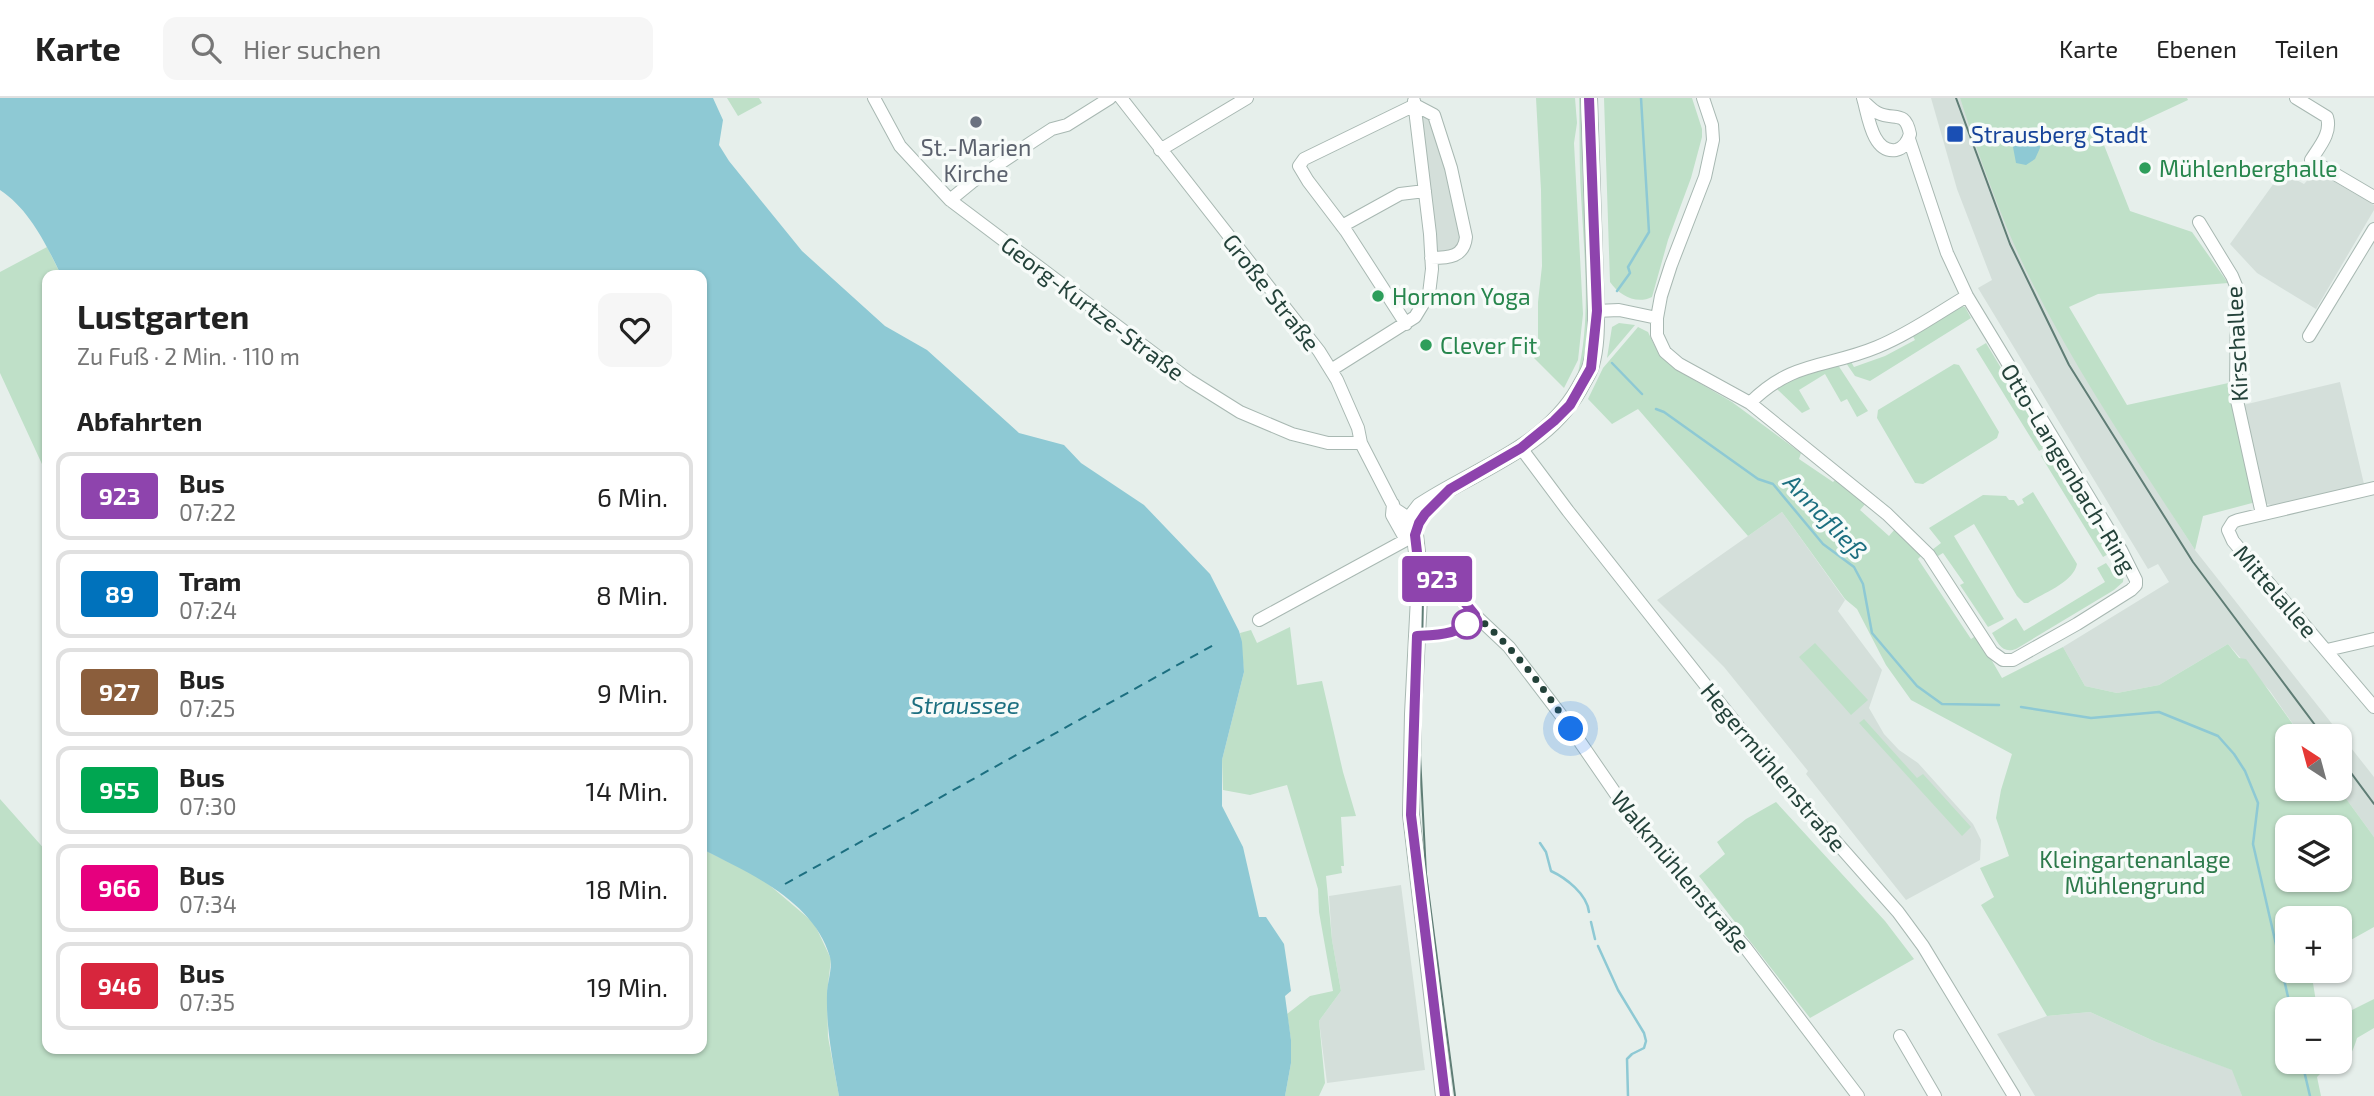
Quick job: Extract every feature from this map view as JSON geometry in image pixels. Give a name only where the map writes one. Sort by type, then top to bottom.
[{"type":"street","name":"Georg-Kurtze-Straße","points":[[874,98],[900,146],[950,200],[1189,380],[1269,426],[1311,440],[1361,443]]},
{"type":"street","points":[[950,200],[988,172],[1110,98]]},
{"type":"street","name":"Große Straße","points":[[1121,98],[1302,329],[1331,370],[1358,428],[1361,443],[1410,531]]},
{"type":"street","points":[[1160,150],[1247,98]]},
{"type":"street","points":[[1444,1096],[1411,815],[1419,574],[1410,531],[1420,506],[1521,448],[1558,418],[1570,405],[1591,368],[1597,311],[1589,98]]},
{"type":"street","points":[[1703,98],[1712,125],[1713,142],[1698,195],[1671,265],[1657,318],[1657,335],[1665,352],[1679,364],[1750,403],[1776,380],[1800,369],[1877,347],[1967,296],[1947,253],[1909,139],[1906,122],[1900,117],[1879,114],[1863,100]]},
{"type":"street","points":[[2297,98],[2327,117],[2329,124],[2326,136],[2311,160],[2374,197]]},
{"type":"street","points":[[1863,100],[1876,141],[1886,149],[1896,150],[1904,146],[1909,139]]},
{"type":"street","points":[[1331,370],[1406,324],[1422,309],[1429,294],[1431,258],[1414,101]]},
{"type":"street","points":[[1406,324],[1300,166],[1304,159],[1414,101]]},
{"type":"street","points":[[1414,101],[1437,120],[1466,231],[1466,244],[1461,253],[1451,257],[1431,258]]},
{"type":"street","points":[[1342,226],[1400,194],[1425,191]]},
{"type":"street","name":"Kirschallee","points":[[2199,222],[2232,276],[2236,288],[2236,396],[2262,514]]},
{"type":"street","points":[[2309,336],[2374,229]]},
{"type":"street","name":"Otto-Langenbach-Ring","points":[[1750,403],[1887,513],[1924,550],[1946,579],[1992,652],[2003,660],[2013,660],[2028,653],[2131,590],[2135,587],[2136,580],[2121,550],[1967,296]]},
{"type":"street","points":[[1597,311],[1619,310],[1657,318]]},
{"type":"street","name":"Hegermühlenstraße","points":[[1521,448],[1775,773],[1898,912],[1923,946],[2014,1096]]},
{"type":"street","points":[[2262,514],[2374,488]]},
{"type":"street","name":"Große Straße","points":[[1393,504],[1392,514],[1410,531]]},
{"type":"street","name":"Mittelallee","points":[[2262,514],[2233,522],[2228,530],[2233,541],[2374,707]]},
{"type":"street","points":[[1259,620],[1410,531]]},
{"type":"street","name":"Walkmühlenstraße","points":[[1419,574],[1445,582],[1514,653],[1567,723],[1642,832],[1745,947],[1858,1096]]},
{"type":"street","points":[[1417,636],[1447,634],[1467,624],[1475,615]]},
{"type":"street","name":"Mittelallee","points":[[2327,650],[2374,639]]},
{"type":"street","points":[[1900,1036],[1935,1096]]},
{"type":"shaded area","points":[[1931,98],[1960,98],[2008,229],[2044,304],[2108,414],[2195,550],[2332,724],[2293,724],[2270,691],[2228,644],[2159,685],[2117,693],[2085,686],[2063,647],[2169,582],[2158,564],[2148,569],[1978,288],[1992,280],[1957,189]]},
{"type":"shaded area","points":[[1415,105],[1434,115],[1466,244],[1431,258]]},
{"type":"shaded area","points":[[2316,171],[2374,205],[2374,210],[2316,309],[2257,273],[2230,244],[2282,172],[2304,184]]},
{"type":"shaded area","points":[[2340,382],[2364,484],[2275,506],[2267,504],[2261,497],[2239,406]]},
{"type":"shaded area","points":[[1782,512],[1845,600],[1838,611],[1882,670],[1869,708],[1884,734],[1899,750],[1918,763],[1973,824],[1981,840],[1980,860],[1906,900],[1806,774],[1808,771],[1724,667],[1657,600]]},
{"type":"shaded area","points":[[2352,749],[2374,777],[2374,837],[2348,802],[2352,802]]},
{"type":"shaded area","points":[[1401,885],[1425,1070],[1327,1083],[1319,1021],[1341,991],[1332,940],[1329,896]]},
{"type":"shaded area","points":[[2090,1012],[2156,1042],[2233,1070],[2242,1096],[2035,1096],[1997,1034],[2047,1016]]},
{"type":"green space","points":[[727,98],[759,98],[762,103],[738,116]]},
{"type":"green space","points":[[1536,98],[1575,98],[1577,123],[1574,143],[1583,314],[1578,360],[1564,388],[1534,358],[1538,348],[1538,302],[1542,266]]},
{"type":"green space","points":[[1579,98],[1582,98],[1583,195],[1590,313],[1584,358],[1577,377],[1586,309]]},
{"type":"green space","points":[[1604,98],[1692,98],[1702,129],[1691,178],[1668,240],[1652,297],[1646,299],[1628,297],[1610,282]]},
{"type":"green space","points":[[1960,98],[2187,98],[2188,100],[2102,140],[2130,211],[2192,232],[2228,283],[2098,294],[2069,307],[2127,405],[2233,382],[2256,502],[2203,516],[2195,550],[2094,393],[2047,311],[2007,228]]},
{"type":"green space","points":[[47,247],[58,270],[42,270],[42,464],[0,373],[0,272]]},
{"type":"green space","points":[[1961,306],[1965,307],[1971,318],[1870,381],[1855,376],[1846,363],[1850,360],[1854,367],[1885,356],[1915,340],[1911,333]]},
{"type":"green space","points":[[1619,323],[1635,325],[1607,358],[1612,327]]},
{"type":"green space","name":"Kleingartenanlage Mühlengrund","points":[[1638,327],[1648,332],[1659,355],[1675,369],[1732,402],[1801,453],[1799,459],[1833,482],[1836,479],[1866,503],[1860,510],[1889,536],[1895,529],[1922,555],[1918,559],[1971,639],[1977,635],[2002,678],[2063,647],[2085,686],[2117,693],[2159,685],[2228,644],[2239,658],[2246,659],[2293,724],[2275,724],[2275,802],[2348,802],[2374,837],[2374,927],[2352,939],[2352,906],[2275,906],[2275,983],[2313,983],[2315,997],[2275,997],[2275,1074],[2320,1074],[2317,1077],[2321,1096],[2242,1096],[2232,1070],[2156,1042],[2090,1012],[2047,1016],[1981,905],[1994,897],[1980,868],[2009,856],[1996,818],[2012,754],[1911,700],[1886,665],[1857,609],[1845,599],[1782,512],[1748,536],[1638,409],[1612,424],[1588,399],[1603,368]]},
{"type":"green space","points":[[1986,343],[2048,446],[2039,451],[1976,349]]},
{"type":"green space","points":[[1954,364],[1959,365],[1999,432],[1997,438],[1923,484],[1915,483],[1877,418],[1878,410]]},
{"type":"green space","points":[[1838,365],[1868,411],[1857,417],[1847,399],[1841,402],[1825,374],[1799,390],[1810,409],[1802,413],[1777,389],[1794,378]]},
{"type":"green space","points":[[2050,450],[2112,552],[2103,557],[2041,456]]},
{"type":"green space","points":[[2033,492],[2077,564],[2064,582],[2024,603],[2017,596],[1974,524],[1954,536],[2004,619],[1988,627],[1960,585],[1964,583],[1943,553],[1938,556],[1932,550],[1941,543],[1929,528],[1983,495],[2006,496],[2018,506],[2024,503],[2022,499]]},
{"type":"green space","points":[[2106,563],[2116,577],[2124,573],[2123,582],[2114,590],[2016,649],[2007,650],[1999,644],[1992,633],[2016,618],[2024,631],[2105,582],[2097,568]]},
{"type":"green space","points":[[1290,627],[1297,685],[1322,681],[1356,816],[1341,817],[1344,866],[1341,866],[1342,873],[1326,876],[1332,940],[1341,991],[1319,1021],[1325,1083],[1319,1096],[1285,1096],[1291,1063],[1287,1014],[1310,996],[1333,991],[1319,912],[1318,889],[1287,785],[1250,795],[1223,790],[1222,760],[1244,672],[1240,633],[1251,630],[1257,643]]},
{"type":"green space","points":[[1815,643],[1868,700],[1851,715],[1799,657]]},
{"type":"green space","points":[[1864,719],[1917,778],[1923,774],[1971,827],[1962,836],[1859,723]]},
{"type":"green space","points":[[0,799],[42,846],[42,1054],[707,1054],[707,851],[761,878],[814,923],[831,959],[827,993],[828,1037],[839,1096],[0,1096]]},
{"type":"green space","points":[[1776,802],[1885,921],[1914,959],[1810,1018],[1699,876],[1725,854],[1717,842],[1746,819]]},
{"type":"green space","points":[[2374,999],[2374,1028],[2357,1038],[2352,1053],[2352,1010]]},
{"type":"water","name":"Straussee","points":[[0,98],[713,98],[723,120],[719,145],[802,251],[885,326],[927,350],[1019,433],[1064,445],[1081,463],[1144,505],[1210,574],[1242,642],[1244,672],[1222,760],[1222,806],[1243,847],[1259,917],[1266,917],[1284,944],[1291,991],[1285,996],[1291,1063],[1285,1096],[839,1096],[828,1020],[827,994],[831,961],[822,937],[810,920],[778,891],[707,852],[707,270],[58,270],[28,217],[0,190]]},
{"type":"water","points":[[2026,129],[2039,134],[2040,148],[2035,159],[2026,165],[2016,163],[2013,147]]},
{"type":"waterway","points":[[1617,291],[1630,273],[1628,267],[1649,232],[1641,98]]},
{"type":"waterway","name":"Annafließ","points":[[1612,363],[1642,394]]},
{"type":"waterway","name":"Annafließ","points":[[1656,409],[1758,479],[1773,484],[1823,544],[1854,567],[1863,584],[1872,633],[1917,686],[1942,704],[1999,705]]},
{"type":"waterway","name":"Annafließ","points":[[2021,707],[2091,718],[2159,712],[2218,736],[2245,771],[2258,803],[2253,844],[2288,997]]},
{"type":"waterway","points":[[1540,843],[1546,852],[1551,871],[1575,887],[1589,912]]},
{"type":"waterway","points":[[1591,922],[1595,939]]},
{"type":"waterway","points":[[1598,946],[1646,1041],[1644,1048],[1627,1059],[1628,1096]]},
{"type":"waterway","name":"Annafließ","points":[[2305,1074],[2310,1096]]},
{"type":"ferry route","points":[[785,884],[1217,643]]},
{"type":"tram line","points":[[1956,98],[2010,244],[2069,365],[2193,562],[2314,724]]},
{"type":"tram line","points":[[1423,598],[1420,755],[1426,874],[1455,1096]]},
{"type":"tram line","points":[[2352,774],[2374,804]]},
{"type":"bus line","name":"923","points":[[1445,1096],[1411,815],[1417,636],[1447,634],[1467,624],[1475,615],[1445,582],[1435,578],[1420,578],[1415,535],[1426,513],[1450,489],[1521,448],[1558,418],[1570,405],[1591,368],[1597,311],[1589,98]]},
{"type":"place","name":"St.-Marien Kirche","points":[[976,122]]},
{"type":"place","name":"Strausberg Stadt","points":[[1955,134]]},
{"type":"place","name":"Mühlenberghalle","points":[[2145,168]]},
{"type":"place","name":"Hormon Yoga","points":[[1378,296]]},
{"type":"place","name":"Clever Fit","points":[[1426,345]]},
{"type":"route","points":[[1467,624],[1475,615],[1509,647],[1571,729]]}]
